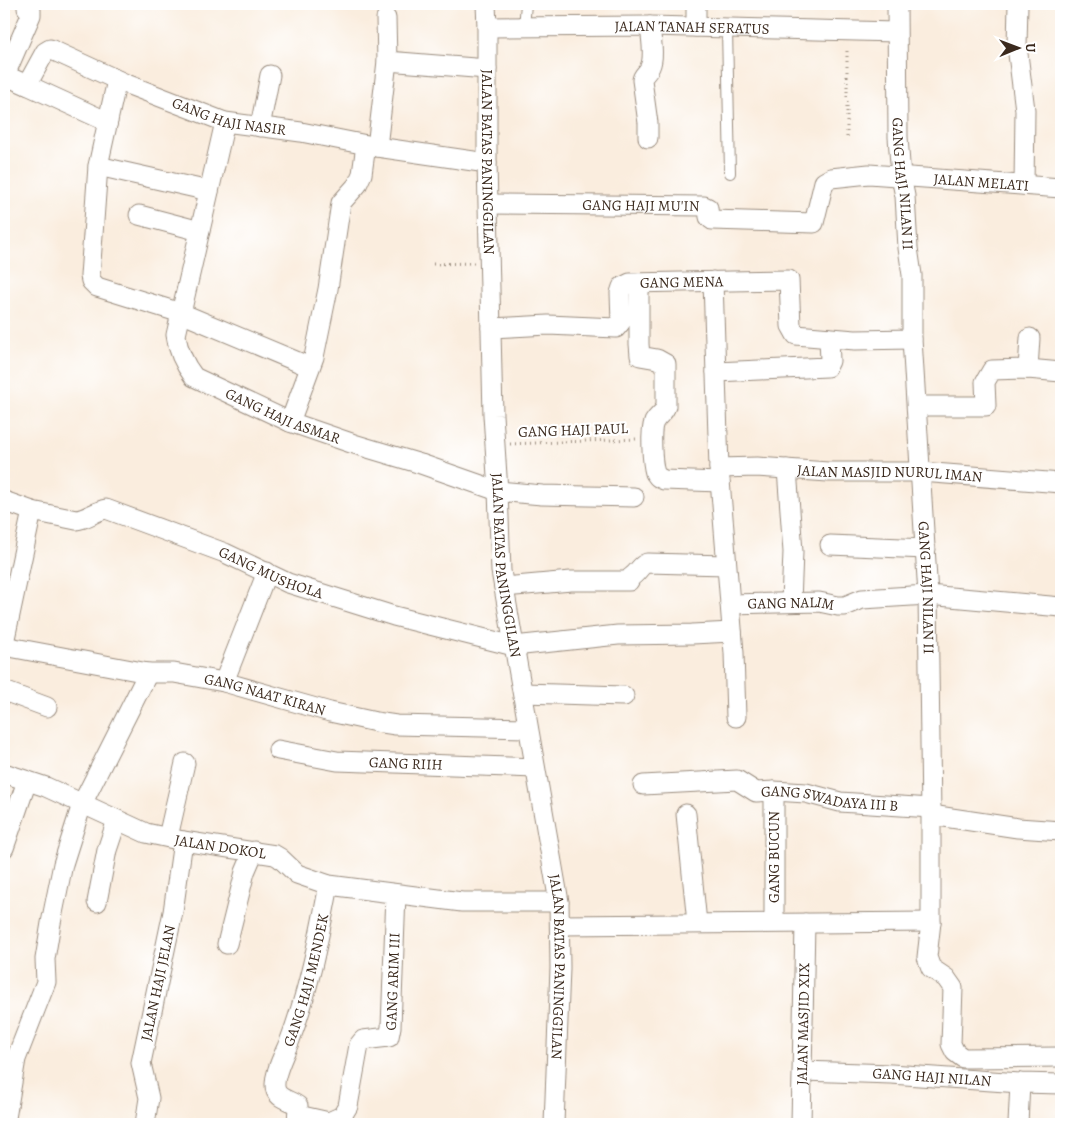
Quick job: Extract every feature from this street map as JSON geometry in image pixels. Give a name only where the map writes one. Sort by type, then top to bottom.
[{"type":"street","points":[[27,4],[27,8],[31,10],[31,15],[4,75],[108,122]]},
{"type":"street","name":"JALAN BATAS PANINGGILAN","points":[[486,4],[491,328],[501,571],[559,902],[558,1020],[554,1124]]},
{"type":"street","points":[[696,4],[696,27]]},
{"type":"street","name":"GANG HAJI NILAN II","points":[[897,4],[898,137],[912,275],[912,339],[928,595],[931,811],[931,922],[928,958],[931,968],[946,978],[953,988],[951,1044],[957,1055],[962,1058],[1061,1057]]},
{"type":"street","points":[[1018,4],[1017,46],[1025,110],[1024,185]]},
{"type":"street","points":[[290,422],[314,358],[328,289],[341,203],[357,185],[372,146],[387,60],[386,18]]},
{"type":"street","points":[[648,138],[648,123],[642,80],[643,74],[649,70],[652,60],[650,26]]},
{"type":"street","name":"JALAN TANAH SERATUS","points":[[487,27],[650,26],[896,32]]},
{"type":"street","name":"GANG HAJI NASIR","points":[[27,85],[45,52],[50,49],[117,80],[225,122],[301,132],[372,146],[487,163]]},
{"type":"street","points":[[387,60],[487,69]]},
{"type":"street","points":[[260,126],[270,75]]},
{"type":"street","points":[[117,80],[98,166],[90,276],[92,281],[97,287],[181,313],[310,367]]},
{"type":"street","name":"GANG HAJI ASMAR","points":[[225,122],[176,335],[178,349],[184,365],[194,377],[290,422],[421,464],[498,492],[634,497]]},
{"type":"street","points":[[98,166],[209,191]]},
{"type":"street","name":"JALAN MELATI","points":[[814,223],[827,179],[869,174],[1061,188]]},
{"type":"street","name":"GANG HAJI MU'IN","points":[[488,204],[704,206],[708,208],[709,217],[712,220],[814,223]]},
{"type":"street","points":[[139,215],[200,231]]},
{"type":"street","name":"GANG MENA","points":[[491,328],[548,325],[616,328],[621,322],[620,293],[622,287],[630,283],[789,280],[791,320],[796,335],[829,338]]},
{"type":"street","points":[[713,281],[719,475],[732,632],[736,717]]},
{"type":"street","points":[[639,283],[638,344],[640,356],[657,359],[666,364],[666,406],[654,424],[653,438]]},
{"type":"street","points":[[716,372],[827,367],[830,361],[829,338],[855,340],[912,339]]},
{"type":"street","points":[[1028,369],[1030,338]]},
{"type":"street","points":[[917,406],[986,406],[985,382],[992,370],[1028,369],[1061,372]]},
{"type":"street","name":"JALAN MASJID NURUL IMAN","points":[[653,438],[654,469],[658,477],[664,480],[787,469],[828,472],[921,472],[1061,483]]},
{"type":"street","points":[[787,469],[793,552],[791,602]]},
{"type":"street","name":"GANG MUSHOLA","points":[[4,501],[32,511],[76,520],[82,519],[98,510],[106,509],[225,553],[288,583],[378,612],[514,646]]},
{"type":"street","points":[[4,645],[32,511]]},
{"type":"street","points":[[830,545],[926,549]]},
{"type":"street","points":[[504,587],[571,581],[629,582],[630,578],[638,573],[641,567],[648,563],[726,564]]},
{"type":"street","points":[[224,682],[267,572]]},
{"type":"street","name":"GANG NALIM","points":[[730,604],[818,602],[845,606],[862,600],[928,595],[1061,607]]},
{"type":"street","points":[[514,646],[618,635],[732,632]]},
{"type":"street","name":"GANG NAAT KIRAN","points":[[4,645],[148,673],[174,673],[224,682],[296,704],[382,723],[527,728]]},
{"type":"street","points":[[5,1124],[16,1059],[46,982],[45,959],[51,923],[63,864],[82,804],[148,673]]},
{"type":"street","points":[[4,691],[47,707]]},
{"type":"street","points":[[523,693],[624,696]]},
{"type":"street","name":"GANG RIIH","points":[[278,750],[337,761],[535,768]]},
{"type":"street","name":"JALAN HAJI JELAN","points":[[145,1124],[149,1098],[141,1063],[173,912],[176,839],[185,764]]},
{"type":"street","name":"JALAN DOKOL","points":[[4,773],[82,804],[146,833],[275,855],[293,872],[329,885],[462,902],[559,902]]},
{"type":"street","name":"GANG SWADAYA III B","points":[[643,785],[737,780],[756,792],[806,793],[840,802],[931,811],[1018,828],[1061,831]]},
{"type":"street","points":[[4,848],[27,781]]},
{"type":"street","name":"GANG BUCUN","points":[[774,791],[774,922]]},
{"type":"street","points":[[686,814],[697,923]]},
{"type":"street","points":[[97,902],[107,850],[117,820]]},
{"type":"street","points":[[227,944],[244,872],[254,851]]},
{"type":"street","name":"GANG HAJI MENDEK","points":[[297,1120],[298,1106],[283,1099],[276,1090],[277,1074],[301,1011],[317,947],[329,885]]},
{"type":"street","name":"GANG ARIM III","points":[[297,1120],[329,1122],[342,1116],[348,1106],[359,1045],[364,1040],[389,1037],[391,1027],[396,894]]},
{"type":"street","points":[[560,926],[774,922],[931,922]]},
{"type":"street","name":"JALAN MASJID XIX","points":[[801,1124],[805,923]]},
{"type":"street","name":"GANG HAJI NILAN","points":[[803,1071],[1061,1084]]},
{"type":"street","points":[[1018,1124],[1020,1083]]},
{"type":"lane","points":[[524,26],[526,4]]},
{"type":"lane","points":[[727,29],[730,173]]},
{"type":"path","points":[[846,137],[847,30]]},
{"type":"path","points":[[433,264],[490,263]]},
{"type":"path","name":"GANG HAJI PAUL","points":[[495,445],[653,438]]}]
